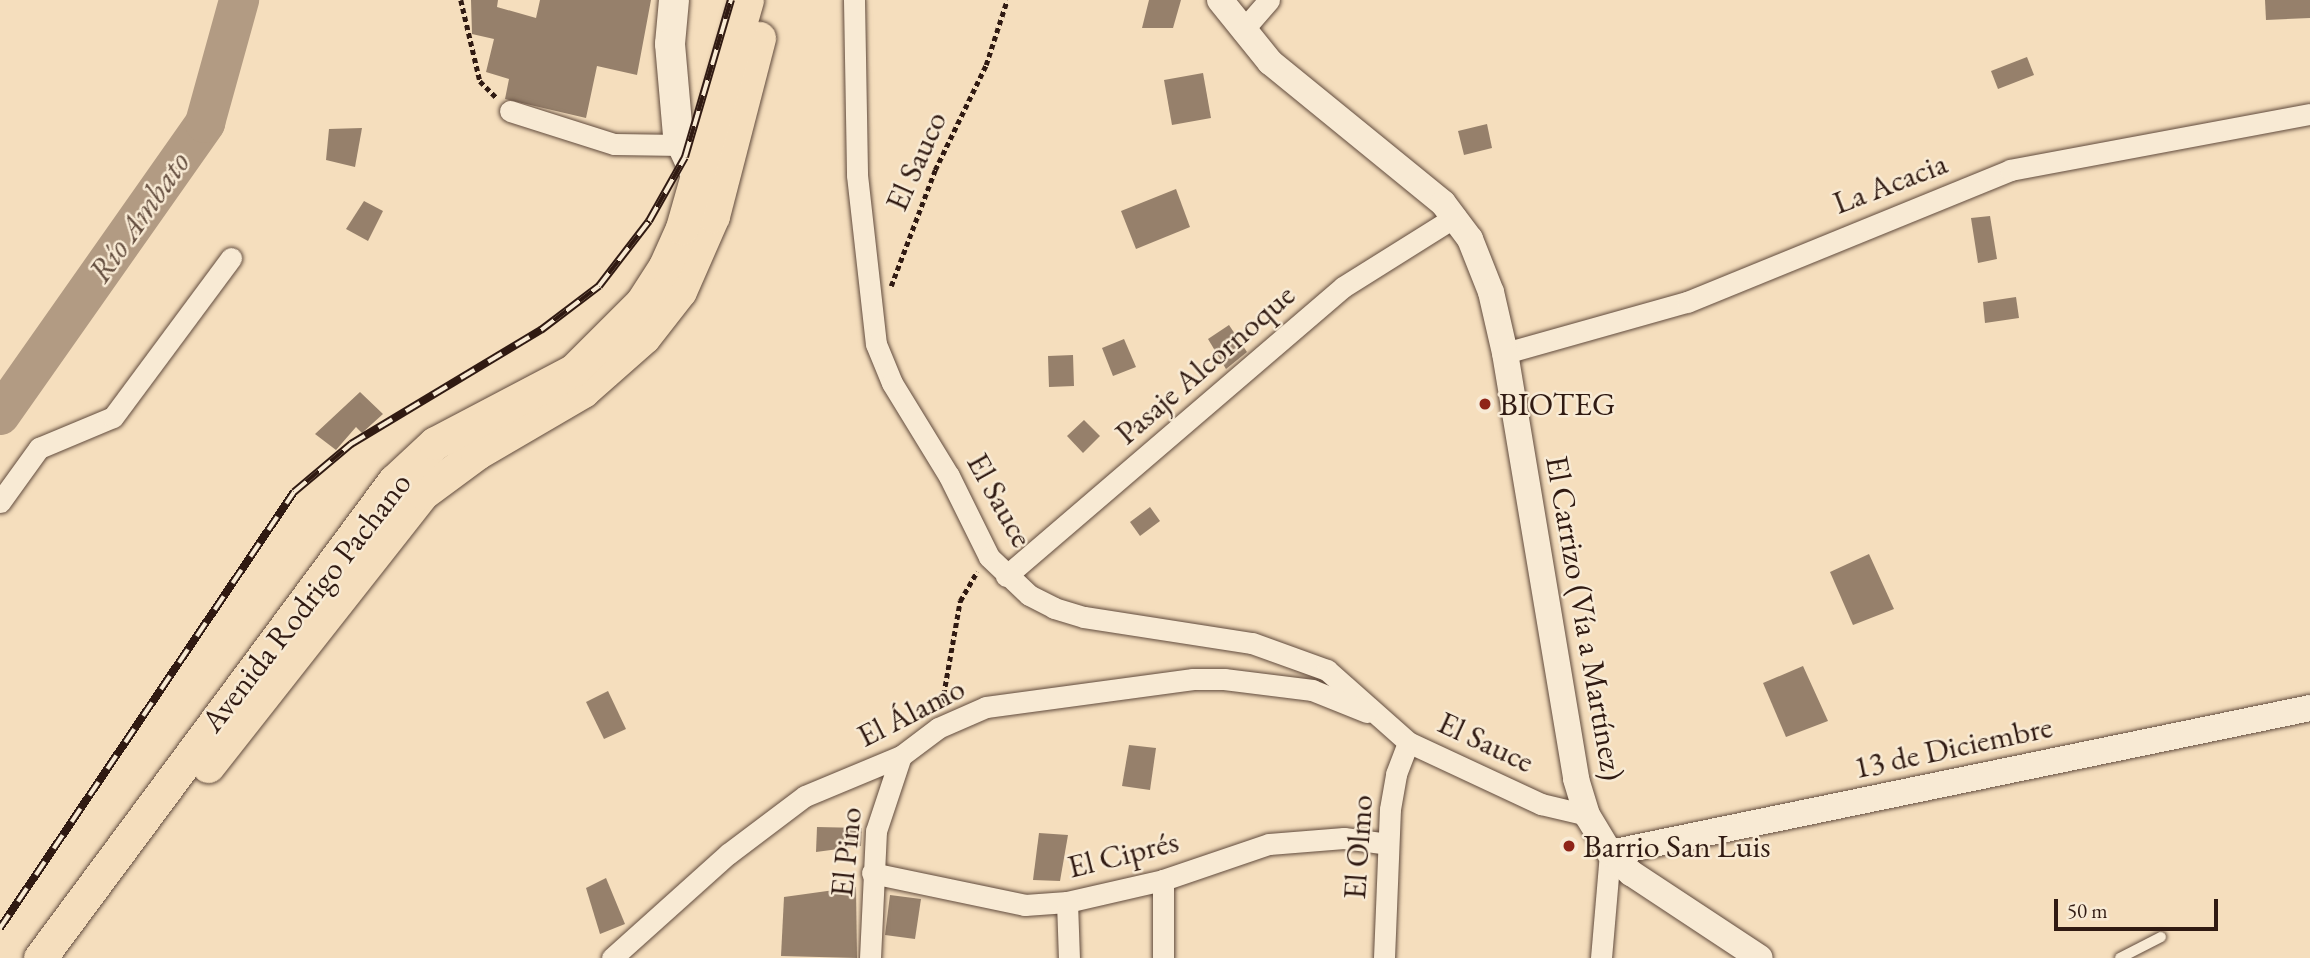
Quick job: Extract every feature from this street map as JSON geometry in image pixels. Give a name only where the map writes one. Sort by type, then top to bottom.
[{"type":"main road","points":[[674,0],[670,65],[681,145],[710,179]]},
{"type":"main road","name":"Avenida Rodrigo Pachano","points":[[64,958],[174,809],[423,493],[469,458],[583,391],[644,337],[680,291],[699,254],[710,179],[747,0]]},
{"type":"main road","name":"Avenida Rodrigo Pachano","points":[[40,958],[394,481],[435,443],[574,370],[642,302],[666,266],[710,179],[769,0]]},
{"type":"street","name":"El Sauce","points":[[853,0],[857,175],[876,344],[892,383],[949,476],[989,558],[1006,576],[1054,608],[1084,617],[1252,643],[1301,659],[1346,683],[1378,717],[1408,742],[1541,804],[1587,815]]},
{"type":"street","name":"El Carrizo (Vía a Martínez)","points":[[1220,0],[1242,31],[1270,62],[1457,216],[1491,292],[1505,353],[1576,779],[1587,815],[1610,853]]},
{"type":"street","points":[[1242,31],[1269,0]]},
{"type":"street","points":[[510,111],[614,144],[681,145]]},
{"type":"street","name":"La Acacia","points":[[1505,353],[1687,302],[2010,170],[2310,114]]},
{"type":"street","name":"Pasaje Alcornoque","points":[[1006,576],[1343,287],[1457,216]]},
{"type":"street","points":[[0,502],[39,448],[113,417],[231,258]]},
{"type":"street","name":"El Álamo","points":[[612,958],[718,863],[805,796],[901,756],[938,728],[986,707],[1193,679],[1288,685],[1335,697],[1378,717]]},
{"type":"street","name":"13 de Diciembre","points":[[1610,853],[2310,708]]},
{"type":"street","name":"El Olmo","points":[[1384,958],[1392,786],[1408,742]]},
{"type":"street","name":"El Pino","points":[[870,958],[872,873],[885,792],[901,756]]},
{"type":"street","name":"El Ciprés","points":[[872,873],[996,902],[1067,902],[1163,880],[1269,844],[1344,838],[1388,844]]},
{"type":"street","points":[[1601,958],[1610,853]]},
{"type":"street","points":[[1610,853],[1631,873],[1760,958]]},
{"type":"street","points":[[1163,880],[1163,958]]},
{"type":"street","points":[[1067,902],[1069,958]]},
{"type":"lane","points":[[2120,958],[2161,937]]},
{"type":"path","points":[[461,0],[480,80],[510,111]]},
{"type":"path","name":"El Sauco","points":[[888,295],[915,217],[986,65],[1007,0]]},
{"type":"path","points":[[938,728],[960,601],[967,583],[989,558]]},
{"type":"building","points":[[471,0],[498,0],[497,7],[536,18],[540,0],[651,0],[637,75],[597,66],[586,118],[505,99],[509,79],[486,72],[494,39],[472,34]]},
{"type":"building","points":[[1149,0],[1181,0],[1173,28],[1142,28]]},
{"type":"building","points":[[2265,0],[2310,0],[2310,18],[2266,20]]},
{"type":"building","points":[[2027,57],[2034,75],[1998,89],[1991,71]]},
{"type":"building","points":[[1203,73],[1211,118],[1172,125],[1164,80]]},
{"type":"building","points":[[1487,124],[1492,148],[1464,155],[1458,131]]},
{"type":"building","points":[[362,128],[355,167],[326,160],[329,129]]},
{"type":"building","points":[[1176,189],[1190,227],[1136,249],[1121,211]]},
{"type":"building","points":[[364,201],[383,211],[368,241],[346,229]]},
{"type":"building","points":[[1990,216],[1997,259],[1978,263],[1971,218]]},
{"type":"building","points":[[2016,297],[2019,318],[1985,323],[1983,302]]},
{"type":"building","points":[[1229,325],[1247,352],[1226,369],[1208,339]]},
{"type":"building","points":[[1124,339],[1136,367],[1113,376],[1102,348]]},
{"type":"building","points":[[1073,355],[1074,386],[1049,387],[1048,356]]},
{"type":"building","points":[[360,392],[383,414],[362,433],[356,427],[336,450],[315,434]]},
{"type":"building","points":[[1084,420],[1100,436],[1083,453],[1067,436]]},
{"type":"building","points":[[1150,507],[1160,521],[1140,536],[1130,522]]},
{"type":"building","points":[[1869,554],[1894,609],[1853,625],[1830,572]]},
{"type":"building","points":[[1803,666],[1828,721],[1786,737],[1763,683]]},
{"type":"building","points":[[608,691],[626,729],[604,739],[586,702]]},
{"type":"building","points":[[1129,745],[1156,748],[1150,790],[1122,786]]},
{"type":"building","points":[[817,827],[862,828],[861,846],[816,852]]},
{"type":"building","points":[[1039,833],[1068,835],[1060,881],[1033,880]]},
{"type":"building","points":[[606,878],[625,924],[600,934],[586,888]]},
{"type":"building","points":[[856,887],[857,958],[781,956],[784,897]]},
{"type":"building","points":[[890,895],[921,899],[915,939],[885,935]]},
{"type":"waterway","name":"Río Ambato","points":[[0,415],[205,123],[239,0]]},
{"type":"railway","points":[[0,928],[294,492],[351,444],[541,330],[599,286],[649,221],[685,157],[731,0]]},
{"type":"place","name":"BIOTEG","points":[[1485,404]]},
{"type":"place","name":"Barrio San Luis","points":[[1569,846]]}]
